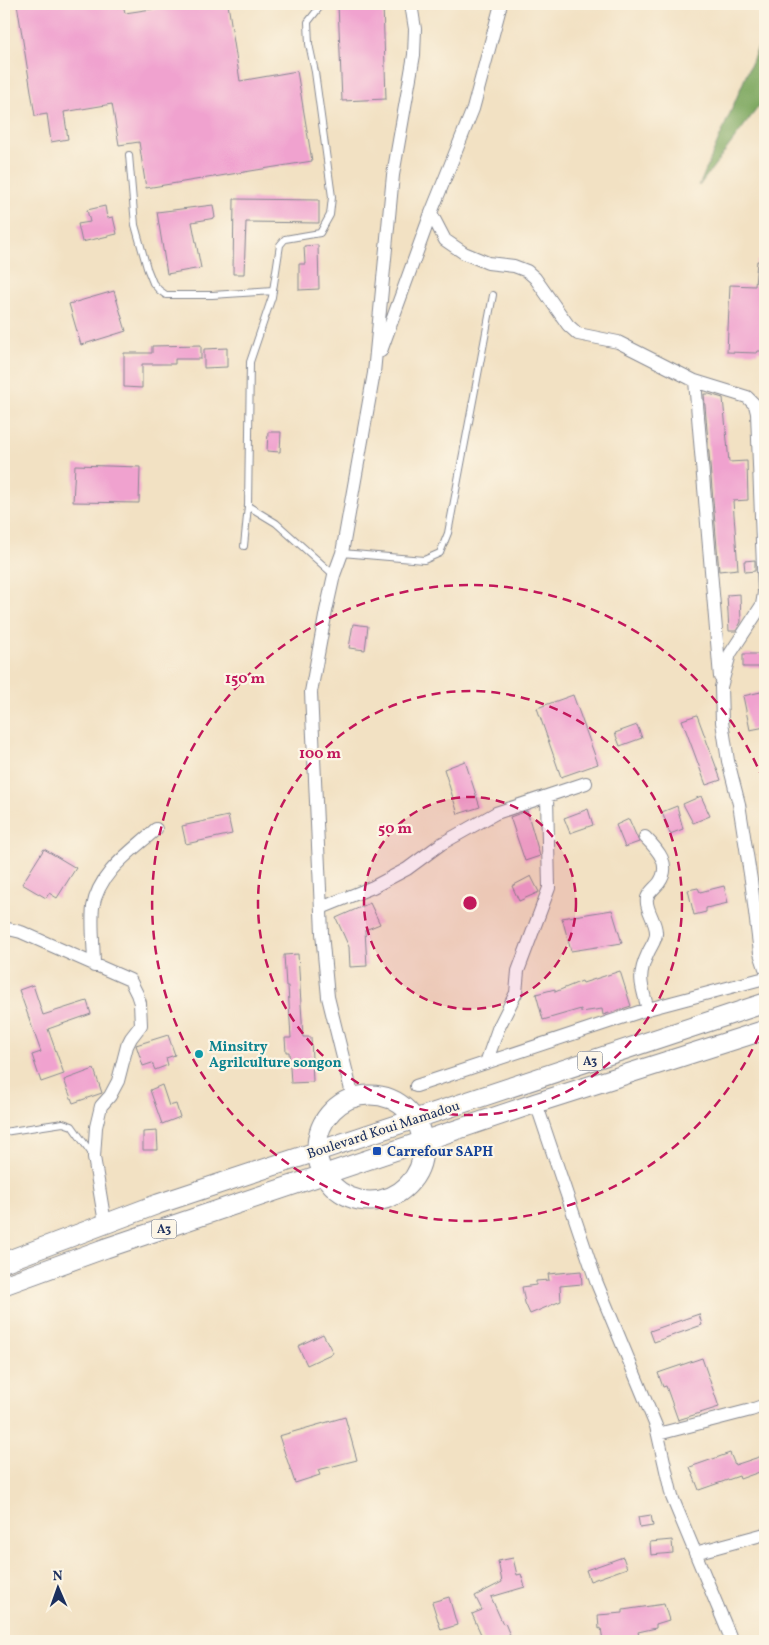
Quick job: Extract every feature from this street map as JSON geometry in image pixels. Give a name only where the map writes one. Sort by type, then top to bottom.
[{"type":"main road","name":"Boulevard Koui Mamadou","points":[[4,1262],[105,1223],[318,1150],[765,1003]]},
{"type":"main road","name":"Boulevard Koui Mamadou","points":[[4,1285],[106,1248],[324,1174],[536,1103],[765,1030]]},
{"type":"main road","points":[[370,1096],[387,1098],[402,1106],[414,1118],[423,1142],[422,1160],[415,1177],[403,1190],[387,1199],[369,1201],[351,1198],[336,1188],[324,1174],[319,1163],[320,1134],[327,1119],[338,1106],[353,1098],[370,1096]]},
{"type":"street","points":[[353,1098],[328,997],[321,908],[311,692],[334,575],[342,553],[374,373],[393,175],[414,55],[415,30],[411,4]]},
{"type":"street","points":[[374,373],[391,320],[431,213],[473,109],[501,4]]},
{"type":"street","points":[[431,213],[445,240],[464,253],[488,263],[514,266],[527,271],[535,278],[568,325],[578,334],[618,342],[695,381],[747,397],[761,414],[764,593],[762,604],[730,654],[721,686]]},
{"type":"street","points":[[695,381],[721,686],[722,722],[751,880],[760,953],[765,968]]},
{"type":"street","points":[[321,908],[373,887],[407,869],[441,844],[496,813],[586,784]]},
{"type":"street","points":[[486,1063],[498,1029],[516,993],[518,971],[549,888],[547,796]]},
{"type":"street","points":[[94,966],[93,908],[99,886],[107,874],[156,829]]},
{"type":"street","points":[[645,837],[658,850],[664,862],[662,878],[648,896],[647,902],[656,931],[655,938],[642,964],[640,980],[648,1008]]},
{"type":"street","points":[[4,928],[21,932],[94,966],[130,980],[137,994],[142,1012],[141,1025],[127,1046],[118,1081],[110,1096],[101,1106],[96,1127],[94,1157],[105,1223]]},
{"type":"street","points":[[416,1086],[648,1008],[765,978]]},
{"type":"street","points":[[536,1103],[596,1281],[656,1426],[672,1497],[732,1641]]},
{"type":"street","points":[[658,1434],[765,1405]]},
{"type":"street","points":[[695,1553],[765,1534]]},
{"type":"lane","points":[[244,546],[248,506],[250,362],[273,291],[280,245],[285,239],[320,233],[330,215],[332,197],[315,72],[309,44],[308,22],[322,4]]},
{"type":"lane","points":[[129,155],[135,225],[147,268],[153,283],[159,290],[166,295],[212,295],[273,291]]},
{"type":"lane","points":[[342,553],[424,560],[440,554],[448,533],[493,295]]},
{"type":"lane","points":[[248,506],[276,523],[334,575]]},
{"type":"lane","points":[[4,1132],[63,1123],[72,1126],[94,1157]]},
{"type":"green space","points":[[765,31],[765,98],[699,186]]},
{"type":"building","points":[[17,4],[123,4],[125,13],[185,4],[228,4],[240,81],[297,71],[312,161],[146,188],[139,142],[119,145],[112,104],[64,112],[68,139],[51,142],[47,114],[35,116]]},
{"type":"building","points":[[338,4],[383,4],[386,99],[342,101]]},
{"type":"building","points":[[234,199],[319,200],[319,223],[246,222],[244,274],[233,274]]},
{"type":"building","points":[[213,205],[215,218],[192,222],[201,268],[167,274],[157,212]]},
{"type":"building","points":[[105,206],[107,218],[113,217],[117,234],[82,242],[78,224],[90,222],[87,210]]},
{"type":"building","points":[[318,245],[319,289],[299,290],[299,264],[305,264],[304,246]]},
{"type":"building","points":[[757,261],[765,261],[765,351],[758,351],[757,353],[727,352],[730,285],[755,286]]},
{"type":"building","points":[[114,291],[126,331],[81,345],[69,304]]},
{"type":"building","points":[[201,345],[201,359],[175,359],[175,364],[142,364],[142,388],[124,387],[124,353],[152,353],[152,346]]},
{"type":"building","points":[[227,348],[227,367],[204,368],[204,349]]},
{"type":"building","points":[[704,394],[723,398],[729,462],[747,461],[748,500],[733,501],[738,569],[719,571]]},
{"type":"building","points":[[268,432],[281,432],[280,452],[267,451]]},
{"type":"building","points":[[75,465],[140,467],[139,503],[73,502]]},
{"type":"building","points":[[755,560],[755,571],[745,572],[744,561]]},
{"type":"building","points":[[740,594],[741,622],[736,631],[729,631],[727,595]]},
{"type":"building","points":[[353,624],[368,626],[365,650],[349,648]]},
{"type":"building","points":[[743,654],[764,654],[764,667],[743,667]]},
{"type":"building","points":[[765,691],[765,727],[750,730],[743,696]]},
{"type":"building","points":[[573,695],[598,764],[561,777],[537,708]]},
{"type":"building","points":[[697,715],[721,780],[706,785],[682,720]]},
{"type":"building","points":[[637,725],[642,738],[620,746],[615,733]]},
{"type":"building","points":[[465,761],[480,807],[458,814],[444,769]]},
{"type":"building","points":[[701,796],[710,816],[693,823],[683,804]]},
{"type":"building","points":[[677,806],[683,829],[670,834],[662,812]]},
{"type":"building","points":[[588,809],[593,825],[570,833],[564,818]]},
{"type":"building","points":[[527,811],[540,856],[525,861],[510,817]]},
{"type":"building","points":[[228,816],[232,834],[186,844],[182,826]]},
{"type":"building","points":[[629,819],[639,842],[625,847],[616,825]]},
{"type":"building","points":[[44,849],[76,868],[57,898],[49,893],[46,898],[22,884]]},
{"type":"building","points":[[531,876],[539,892],[519,901],[512,886]]},
{"type":"building","points":[[724,886],[728,903],[706,908],[706,912],[694,915],[688,890],[698,888],[700,892]]},
{"type":"building","points":[[370,903],[380,924],[365,930],[367,966],[350,967],[349,947],[336,918]]},
{"type":"building","points":[[612,910],[622,943],[571,951],[562,918]]},
{"type":"building","points":[[298,954],[303,1037],[311,1037],[313,1082],[291,1083],[289,1052],[286,1052],[285,1038],[291,1038],[284,955]]},
{"type":"building","points":[[620,971],[631,1006],[603,1015],[602,1009],[581,1012],[581,1009],[543,1020],[536,994],[555,989],[555,992],[582,981],[583,983]]},
{"type":"building","points":[[33,985],[43,1015],[87,1001],[91,1014],[48,1029],[64,1074],[41,1082],[32,1055],[41,1052],[19,990]]},
{"type":"building","points":[[168,1035],[175,1055],[166,1058],[168,1065],[155,1070],[152,1063],[143,1066],[136,1045]]},
{"type":"building","points":[[94,1069],[102,1093],[73,1103],[64,1080]]},
{"type":"building","points":[[162,1085],[169,1106],[176,1104],[180,1117],[162,1124],[150,1090]]},
{"type":"building","points":[[157,1131],[158,1150],[143,1150],[143,1132]]},
{"type":"building","points":[[581,1271],[582,1284],[560,1286],[561,1301],[530,1314],[525,1303],[522,1287],[536,1285],[536,1281],[549,1280],[548,1274]]},
{"type":"building","points":[[699,1314],[702,1325],[654,1342],[650,1331]]},
{"type":"building","points":[[323,1334],[333,1353],[307,1365],[298,1346]]},
{"type":"building","points":[[702,1358],[719,1407],[678,1420],[666,1386],[663,1387],[658,1373]]},
{"type":"building","points":[[345,1417],[357,1460],[318,1470],[320,1475],[295,1483],[279,1436]]},
{"type":"building","points":[[730,1453],[735,1465],[762,1456],[765,1470],[740,1479],[739,1476],[699,1490],[690,1467]]},
{"type":"building","points":[[651,1515],[653,1526],[640,1528],[638,1517]]},
{"type":"building","points":[[672,1540],[673,1553],[651,1555],[650,1542]]},
{"type":"building","points":[[623,1557],[627,1568],[590,1581],[586,1570]]},
{"type":"building","points":[[513,1558],[517,1575],[521,1574],[525,1587],[491,1597],[511,1638],[501,1641],[484,1641],[472,1614],[482,1610],[475,1596],[502,1582],[498,1561]]},
{"type":"building","points":[[449,1597],[457,1625],[441,1630],[432,1602]]},
{"type":"building","points":[[664,1604],[669,1620],[656,1624],[656,1628],[638,1632],[640,1640],[603,1641],[601,1628],[599,1629],[598,1615],[623,1613],[623,1610]]},
{"type":"place","name":"Minsitry Agrilculture songon","points":[[199,1054]]},
{"type":"place","name":"Carrefour SAPH","points":[[377,1151]]}]
